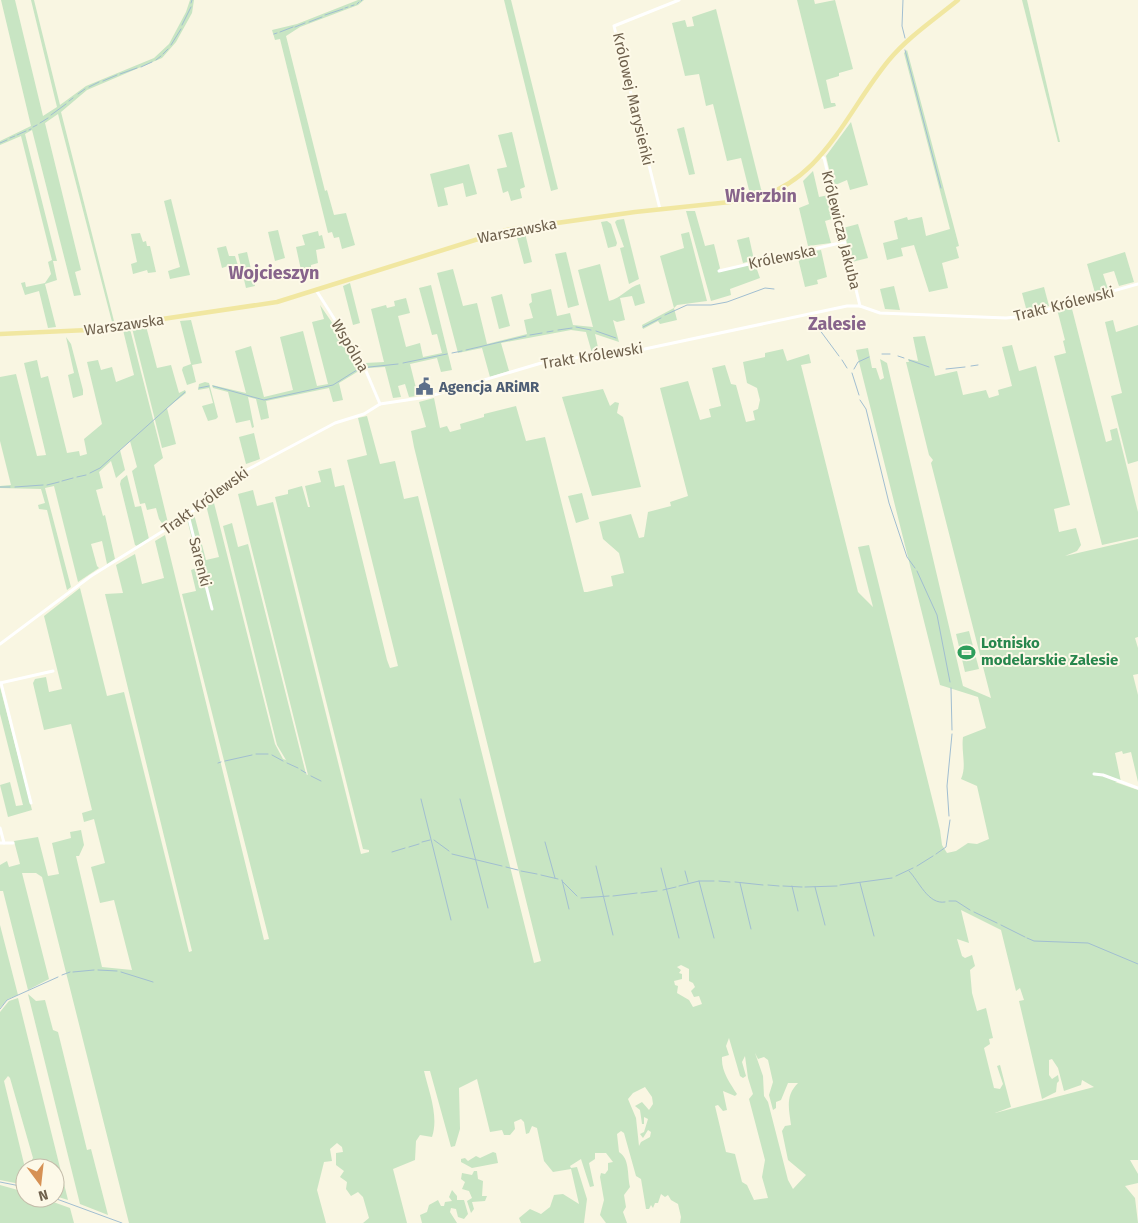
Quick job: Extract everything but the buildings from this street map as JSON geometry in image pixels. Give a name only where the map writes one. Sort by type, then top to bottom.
[{"type":"main road","name":"Warszawska","points":[[0,334],[88,330],[271,303],[492,234],[660,209],[749,200],[763,196],[796,180],[820,156],[890,60],[958,0]]},
{"type":"street","name":"Królowej Marysieńki","points":[[660,209],[614,26],[679,0]]},
{"type":"street","name":"Królewicza Jakuba","points":[[820,156],[824,158],[860,306]]},
{"type":"street","name":"Królewska","points":[[719,271],[844,242]]},
{"type":"street","name":"Trakt Królewski","points":[[0,644],[92,576],[188,515],[248,469],[335,423],[364,414],[380,404],[427,397],[548,362],[640,350],[847,306],[860,306],[880,313],[1006,318],[1024,316],[1138,284]]},
{"type":"street","name":"Wspólna","points":[[316,290],[363,364],[380,404]]},
{"type":"street","name":"Sarenki","points":[[188,515],[212,609]]},
{"type":"street","points":[[31,804],[0,683],[53,671]]},
{"type":"street","points":[[1094,774],[1103,775],[1138,788]]},
{"type":"street","points":[[0,828],[2,843],[14,843]]},
{"type":"green space","points":[[1,0],[15,0],[43,116],[57,107],[31,0],[34,0],[60,105],[86,86],[154,58],[169,44],[186,12],[190,0],[194,0],[192,13],[176,42],[162,58],[87,90],[61,112],[114,321],[112,322],[58,114],[45,123],[81,270],[75,272],[81,295],[74,296],[32,130],[25,134],[57,261],[53,261],[57,280],[45,284],[56,327],[48,328],[39,291],[25,295],[21,283],[25,282],[26,287],[45,283],[51,274],[48,262],[52,260],[21,136],[0,145],[0,141],[31,126]]},
{"type":"green space","points":[[358,0],[364,0],[358,5],[300,27],[286,36],[325,191],[327,190],[334,215],[346,213],[355,245],[342,249],[339,237],[334,238],[332,232],[328,233],[280,39],[275,40],[272,30],[297,24]]},
{"type":"green space","points":[[504,0],[511,0],[558,189],[551,191]]},
{"type":"green space","points":[[797,0],[814,0],[815,4],[835,0],[853,69],[839,73],[839,76],[826,80],[831,103],[835,103],[836,106],[824,109]]},
{"type":"green space","points":[[1022,0],[1027,0],[1060,142],[1058,142]]},
{"type":"green space","points":[[716,9],[762,191],[750,194],[741,158],[727,161],[713,104],[706,106],[699,74],[685,76],[672,23],[685,20],[687,27],[694,26],[692,17]]},
{"type":"green space","points":[[907,50],[959,246],[956,247],[959,258],[942,263],[948,288],[929,292],[914,245],[901,248],[903,256],[887,260],[883,243],[898,239],[894,221],[907,217],[908,220],[922,217],[926,236],[950,229],[904,53]]},
{"type":"green space","points":[[851,122],[868,185],[850,190],[847,180],[833,186],[826,156]]},
{"type":"green space","points":[[684,127],[695,174],[689,175],[677,129]]},
{"type":"green space","points":[[512,132],[525,187],[520,189],[522,198],[511,201],[508,191],[503,193],[497,169],[507,167],[498,135]]},
{"type":"green space","points":[[469,164],[477,194],[466,197],[463,183],[444,188],[448,205],[438,207],[430,174]]},
{"type":"green space","points":[[813,171],[819,197],[829,195],[835,218],[825,221],[831,243],[808,246],[799,208],[809,204],[803,181]]},
{"type":"green space","points":[[171,199],[190,275],[170,279],[168,271],[180,267],[164,201]]},
{"type":"green space","points":[[686,211],[695,211],[705,246],[714,244],[720,268],[718,271],[755,264],[760,278],[730,289],[731,295],[711,301]]},
{"type":"green space","points":[[624,219],[639,279],[629,284],[620,248],[624,247],[615,222]]},
{"type":"green space","points":[[607,221],[611,224],[617,243],[616,246],[608,248],[601,222]]},
{"type":"green space","points":[[858,224],[868,258],[852,262],[843,228]]},
{"type":"green space","points":[[278,230],[285,258],[275,261],[268,232]]},
{"type":"green space","points":[[318,231],[319,236],[322,235],[325,248],[316,250],[318,263],[311,265],[311,268],[301,270],[296,247],[305,245],[302,235]]},
{"type":"green space","points":[[689,232],[707,301],[677,305],[674,308],[660,256],[684,248],[681,234]]},
{"type":"green space","points":[[140,233],[143,242],[146,241],[147,246],[150,246],[156,272],[148,273],[147,270],[133,274],[131,264],[137,262],[131,234]]},
{"type":"green space","points":[[525,233],[532,262],[524,264],[516,234]]},
{"type":"green space","points":[[749,237],[754,260],[743,263],[737,240]]},
{"type":"green space","points":[[226,246],[229,256],[235,256],[240,272],[233,274],[231,265],[222,268],[217,248]]},
{"type":"green space","points":[[821,250],[827,277],[817,280],[818,284],[805,287],[797,254]]},
{"type":"green space","points":[[247,252],[255,286],[246,288],[238,254]]},
{"type":"green space","points":[[566,252],[579,305],[568,308],[555,254]]},
{"type":"green space","points":[[1125,252],[1134,282],[1119,286],[1114,271],[1103,274],[1108,289],[1095,293],[1087,264]]},
{"type":"green space","points":[[600,264],[609,301],[618,298],[640,284],[645,303],[635,306],[632,296],[620,298],[625,320],[617,322],[613,320],[619,342],[595,334],[599,352],[592,353],[586,332],[571,330],[501,343],[509,371],[490,377],[482,348],[458,353],[437,273],[453,269],[463,306],[477,303],[487,344],[527,334],[524,320],[533,318],[529,304],[532,302],[531,294],[551,289],[557,316],[570,313],[573,325],[593,327],[578,270]]},
{"type":"green space","points":[[350,283],[360,323],[353,325],[343,286]]},
{"type":"green space","points":[[431,285],[452,370],[441,372],[437,358],[410,364],[418,396],[409,397],[405,384],[398,386],[401,397],[393,398],[385,367],[367,368],[365,363],[384,362],[371,309],[386,305],[387,308],[395,306],[394,301],[406,298],[410,313],[398,316],[406,347],[420,343],[423,357],[442,353],[437,334],[432,335],[419,288]]},
{"type":"green space","points":[[894,286],[900,310],[885,309],[880,289]]},
{"type":"green space","points":[[1044,287],[1049,306],[1027,312],[1022,293]]},
{"type":"green space","points":[[502,294],[510,326],[499,329],[491,297]]},
{"type":"green space","points":[[320,305],[362,369],[339,383],[343,400],[333,402],[329,388],[266,401],[269,418],[261,420],[256,399],[248,397],[254,427],[252,428],[250,420],[236,423],[228,392],[213,388],[212,385],[246,393],[235,351],[251,346],[264,397],[293,390],[280,337],[303,331],[317,386],[328,384],[312,322],[324,319]]},
{"type":"green space","points":[[1071,305],[1106,442],[1112,440],[1110,430],[1117,428],[1138,512],[1138,537],[1102,545],[1054,356],[1066,353],[1063,341],[1065,340],[1057,309]]},
{"type":"green space","points":[[674,308],[677,320],[660,324],[658,321],[643,329],[642,325]]},
{"type":"green space","points":[[191,320],[202,363],[192,365],[196,382],[187,385],[182,370],[183,367],[191,364],[180,321]]},
{"type":"green space","points":[[1113,320],[1116,332],[1138,325],[1138,461],[1128,464],[1111,396],[1122,393],[1105,322]]},
{"type":"green space","points":[[146,326],[157,368],[171,365],[179,393],[185,390],[186,393],[167,408],[176,444],[162,448],[132,328]]},
{"type":"green space","points":[[130,329],[163,458],[154,465],[168,523],[164,526],[159,519],[156,508],[147,510],[145,503],[140,504],[132,471],[137,467],[130,441],[120,450],[125,470],[116,478],[111,461],[99,472],[103,488],[96,490],[103,516],[105,515],[115,559],[107,564],[102,541],[91,544],[99,568],[78,582],[54,486],[45,488],[71,587],[67,590],[47,510],[39,509],[38,505],[45,503],[41,489],[0,488],[0,486],[11,485],[0,441],[0,377],[16,374],[37,456],[46,455],[24,363],[37,360],[41,378],[48,376],[67,453],[79,451],[80,456],[87,454],[84,439],[102,424],[87,362],[98,360],[101,370],[112,367],[116,382],[134,375],[123,330]]},
{"type":"green space","points":[[925,336],[935,376],[957,371],[963,395],[986,390],[989,398],[999,395],[998,390],[1012,386],[1002,347],[1012,345],[1019,371],[1036,366],[1070,505],[1054,509],[1059,532],[1076,528],[1081,545],[1077,551],[1065,556],[1138,539],[1138,637],[1135,638],[1138,648],[1138,674],[1133,675],[1138,695],[1138,782],[1131,752],[1123,754],[1122,751],[1115,753],[1121,782],[1115,782],[1138,790],[1138,1160],[1130,1160],[1138,1174],[1138,1183],[1125,1186],[1135,1198],[1138,1223],[680,1223],[681,1217],[678,1204],[671,1200],[668,1195],[665,1197],[661,1194],[658,1203],[655,1203],[653,1208],[651,1205],[649,1209],[646,1209],[641,1179],[636,1176],[624,1133],[621,1131],[617,1134],[619,1152],[627,1163],[630,1187],[624,1195],[626,1207],[623,1212],[627,1223],[606,1223],[600,1215],[604,1200],[600,1177],[601,1173],[605,1174],[608,1170],[608,1163],[613,1162],[606,1153],[595,1153],[595,1159],[589,1163],[594,1186],[590,1187],[581,1159],[570,1166],[571,1168],[577,1167],[587,1199],[584,1223],[521,1223],[519,1218],[530,1209],[541,1214],[550,1207],[554,1195],[563,1194],[579,1204],[571,1169],[553,1172],[544,1161],[537,1128],[532,1126],[529,1133],[526,1134],[524,1122],[521,1119],[514,1122],[515,1129],[510,1135],[504,1135],[502,1130],[490,1132],[477,1079],[459,1088],[460,1129],[455,1146],[451,1147],[430,1071],[424,1071],[434,1112],[432,1137],[420,1135],[416,1141],[415,1160],[393,1169],[407,1223],[363,1223],[369,1218],[363,1197],[358,1192],[351,1196],[346,1189],[347,1182],[340,1177],[344,1171],[336,1165],[336,1153],[343,1152],[342,1147],[337,1143],[330,1149],[332,1161],[324,1162],[317,1190],[326,1223],[129,1223],[42,877],[36,873],[22,873],[49,979],[28,990],[3,891],[0,891],[0,865],[7,861],[9,867],[20,864],[14,841],[38,837],[48,876],[59,874],[52,843],[71,838],[70,832],[81,830],[84,845],[79,856],[76,856],[102,967],[132,970],[114,900],[100,903],[91,867],[105,863],[94,819],[84,822],[82,813],[92,810],[71,724],[44,730],[33,683],[35,679],[46,677],[49,692],[62,689],[44,616],[80,588],[107,696],[124,692],[189,952],[192,951],[105,594],[123,593],[116,565],[135,554],[142,584],[164,578],[155,541],[165,535],[264,940],[269,939],[182,594],[196,591],[191,570],[199,567],[187,519],[194,514],[206,560],[219,557],[206,505],[213,499],[275,744],[283,759],[286,760],[277,745],[223,526],[232,523],[238,547],[248,544],[306,774],[308,775],[238,494],[253,490],[257,506],[273,502],[361,854],[369,852],[369,850],[363,849],[275,497],[288,494],[288,490],[302,486],[308,507],[310,507],[305,486],[321,482],[318,471],[331,468],[335,487],[344,485],[387,660],[390,668],[398,666],[347,460],[367,455],[358,418],[367,416],[380,464],[395,461],[404,499],[418,496],[534,963],[541,961],[414,447],[411,431],[426,427],[419,402],[434,398],[440,428],[447,426],[450,432],[461,429],[460,424],[484,417],[484,414],[516,406],[526,441],[545,437],[584,592],[587,592],[613,586],[611,576],[624,573],[619,553],[603,539],[599,522],[631,514],[639,538],[644,537],[648,512],[671,506],[670,502],[688,496],[660,388],[688,381],[700,420],[711,417],[709,409],[721,406],[712,368],[725,365],[731,384],[736,385],[746,422],[755,420],[753,411],[758,409],[760,400],[757,388],[747,383],[743,362],[765,357],[765,353],[783,349],[787,361],[809,354],[811,363],[801,365],[858,592],[873,607],[858,547],[869,545],[940,830],[942,845],[947,853],[956,851],[968,843],[977,844],[989,839],[977,786],[961,779],[964,769],[963,737],[986,728],[978,697],[940,685],[856,350],[868,348],[872,368],[876,368],[880,380],[884,378],[880,359],[887,363],[963,686],[991,698],[931,463],[933,460],[929,455],[906,362],[909,362],[908,359],[918,361],[913,337]],"holes":[[[961,910],[1001,930],[1016,991],[1020,988],[1024,1000],[1019,1001],[1042,1099],[1056,1092],[1059,1081],[1058,1075],[1052,1079],[1049,1075],[1049,1060],[1052,1059],[1058,1068],[1064,1091],[1081,1085],[1082,1080],[1094,1087],[995,1113],[1011,1107],[1000,1065],[997,1066],[1003,1084],[1000,1089],[994,1088],[984,1048],[990,1044],[989,1039],[993,1038],[986,1008],[977,1011],[972,993],[970,970],[975,966],[972,955],[965,958],[962,956],[957,939],[969,943]],[[681,965],[689,969],[689,981],[695,987],[691,991],[694,997],[699,996],[702,1004],[693,1007],[689,1000],[677,993],[678,986],[675,985],[674,981],[682,979],[682,974],[679,973],[681,970],[677,967]],[[729,1038],[740,1076],[743,1078],[746,1076],[742,1062],[745,1056],[748,1078],[753,1094],[749,1099],[765,1160],[762,1177],[768,1198],[754,1200],[747,1185],[742,1182],[735,1154],[726,1152],[715,1106],[718,1105],[723,1111],[727,1110],[723,1091],[735,1096],[737,1094],[726,1077],[723,1067],[722,1057],[729,1055],[726,1046]],[[755,1053],[758,1059],[764,1057],[768,1060],[773,1082],[769,1095],[773,1110],[776,1108],[776,1102],[781,1100],[788,1083],[798,1083],[790,1098],[791,1125],[785,1126],[782,1131],[788,1160],[806,1175],[793,1189],[788,1180],[768,1102],[764,1096],[763,1076]],[[645,1087],[652,1097],[653,1104],[649,1110],[642,1102],[635,1106],[640,1110],[642,1124],[644,1124],[644,1117],[648,1119],[644,1132],[640,1134],[643,1138],[648,1130],[651,1132],[650,1137],[641,1142],[639,1146],[636,1118],[628,1099],[633,1093]]]},
{"type":"green space","points":[[66,337],[71,344],[83,390],[83,395],[73,398],[68,375],[74,373]]},
{"type":"green space","points":[[209,383],[218,417],[208,421],[202,406],[213,403],[209,388],[198,390],[199,384]]},
{"type":"green space","points":[[603,389],[610,406],[615,402],[619,403],[617,413],[623,417],[641,487],[592,496],[562,397]]},
{"type":"green space","points":[[254,433],[260,459],[246,464],[239,437]]},
{"type":"green space","points":[[127,475],[135,507],[141,506],[149,539],[137,546],[135,545],[120,484],[121,480]]},
{"type":"green space","points":[[582,493],[589,519],[576,523],[568,496]]},
{"type":"green space","name":"Lotnisko modelarskie Zalesie","points":[[969,631],[979,669],[965,672],[956,634]]},
{"type":"green space","points":[[0,687],[32,810],[8,817],[0,785],[10,782],[16,806],[23,805],[0,714]]},
{"type":"green space","points":[[0,925],[18,995],[8,999],[0,1008]]},
{"type":"green space","points":[[28,994],[36,1001],[45,1000],[53,1030],[58,1032],[87,1150],[91,1149],[108,1215],[80,1204]]},
{"type":"green space","points":[[18,998],[58,1158],[33,1158],[8,1076],[4,1081],[23,1158],[15,1158],[15,1183],[0,1180],[0,1012],[9,1001]]},
{"type":"green space","points":[[493,1152],[496,1153],[498,1163],[472,1168],[461,1162],[461,1159],[465,1158],[468,1161],[476,1156],[480,1158]]},
{"type":"green space","points":[[474,1171],[477,1171],[478,1179],[483,1181],[482,1196],[487,1196],[485,1201],[472,1202],[474,1209],[471,1213],[467,1201],[472,1198],[469,1191],[462,1189],[465,1182],[461,1179],[462,1173],[472,1175]]},
{"type":"green space","points":[[0,1185],[15,1189],[15,1208],[65,1208],[65,1206],[70,1208],[74,1223],[0,1223]]},
{"type":"green space","points":[[65,1188],[68,1200],[65,1199]]},
{"type":"green space","points":[[452,1190],[457,1196],[457,1200],[464,1200],[468,1214],[464,1219],[458,1217],[456,1209],[451,1208],[450,1212],[457,1223],[422,1223],[420,1215],[427,1212],[429,1205],[438,1200],[441,1206],[444,1206],[445,1202],[452,1201],[449,1197]]},
{"type":"waterway","points":[[903,0],[902,26],[905,38]]},
{"type":"waterway","points":[[182,25],[191,7]]},
{"type":"waterway","points":[[325,15],[343,9]]},
{"type":"waterway","points":[[309,22],[322,17]]},
{"type":"waterway","points":[[295,27],[305,23]]},
{"type":"waterway","points":[[280,32],[293,27]]},
{"type":"waterway","points":[[171,45],[181,29]]},
{"type":"waterway","points":[[163,54],[168,49]]},
{"type":"waterway","points":[[905,50],[941,188]]},
{"type":"waterway","points":[[156,60],[161,56]]},
{"type":"waterway","points":[[141,67],[152,62]]},
{"type":"waterway","points":[[120,74],[137,68]]},
{"type":"waterway","points":[[103,81],[117,75]]},
{"type":"waterway","points":[[89,87],[99,82]]},
{"type":"waterway","points":[[78,94],[85,89]]},
{"type":"waterway","points":[[69,101],[73,98]]},
{"type":"waterway","points":[[51,115],[66,104]]},
{"type":"waterway","points":[[40,123],[48,118]]},
{"type":"waterway","points":[[33,127],[37,125]]},
{"type":"waterway","points":[[17,135],[26,131]]},
{"type":"waterway","points":[[10,138],[15,136]]},
{"type":"waterway","points":[[0,143],[7,140]]},
{"type":"waterway","points":[[665,315],[687,305],[711,305],[727,302],[765,288],[774,289]]},
{"type":"waterway","points":[[643,327],[661,318]]},
{"type":"waterway","points":[[576,327],[591,330]]},
{"type":"waterway","points":[[558,330],[572,328]]},
{"type":"waterway","points":[[819,329],[839,356]]},
{"type":"waterway","points":[[547,332],[553,331]]},
{"type":"waterway","points":[[596,331],[616,338]]},
{"type":"waterway","points":[[530,335],[542,333]]},
{"type":"waterway","points":[[466,350],[526,336]]},
{"type":"waterway","points":[[452,353],[462,351]]},
{"type":"waterway","points":[[403,363],[447,354]]},
{"type":"waterway","points":[[882,354],[890,354]]},
{"type":"waterway","points":[[898,356],[904,358]]},
{"type":"waterway","points":[[854,369],[858,362],[869,357]]},
{"type":"waterway","points":[[842,360],[847,368]]},
{"type":"waterway","points":[[909,360],[929,367]]},
{"type":"waterway","points":[[213,386],[264,400],[333,385],[360,368],[398,364]]},
{"type":"waterway","points":[[971,366],[978,365]]},
{"type":"waterway","points":[[946,369],[965,367]]},
{"type":"waterway","points":[[852,373],[859,395]]},
{"type":"waterway","points":[[199,388],[209,386]]},
{"type":"waterway","points":[[90,473],[100,468],[185,392]]},
{"type":"waterway","points":[[860,400],[866,409],[889,503],[907,557],[915,568]]},
{"type":"waterway","points":[[77,477],[86,475]]},
{"type":"waterway","points":[[62,481],[73,478]]},
{"type":"waterway","points":[[47,485],[59,482]]},
{"type":"waterway","points":[[15,487],[43,485]]},
{"type":"waterway","points":[[0,487],[10,487]]},
{"type":"waterway","points":[[917,571],[937,615],[950,682]]},
{"type":"waterway","points":[[951,688],[952,730]]},
{"type":"waterway","points":[[949,816],[947,786],[952,734]]},
{"type":"waterway","points":[[256,754],[268,754]]},
{"type":"waterway","points":[[225,761],[252,755]]},
{"type":"waterway","points":[[272,755],[283,761]]},
{"type":"waterway","points":[[287,763],[298,768]]},
{"type":"waterway","points":[[301,770],[306,773]]},
{"type":"waterway","points":[[311,776],[321,781]]},
{"type":"waterway","points":[[421,799],[451,920]]},
{"type":"waterway","points":[[460,799],[488,908]]},
{"type":"waterway","points":[[936,854],[946,847],[950,820]]},
{"type":"waterway","points":[[422,842],[430,840]]},
{"type":"waterway","points":[[434,840],[449,851]]},
{"type":"waterway","points":[[545,842],[555,878]]},
{"type":"waterway","points":[[409,847],[419,844]]},
{"type":"waterway","points":[[392,852],[405,848]]},
{"type":"waterway","points":[[452,854],[502,866]]},
{"type":"waterway","points":[[917,866],[933,856]]},
{"type":"waterway","points":[[596,866],[613,935]]},
{"type":"waterway","points":[[506,867],[518,870]]},
{"type":"waterway","points":[[661,868],[679,938]]},
{"type":"waterway","points":[[896,876],[913,868]]},
{"type":"waterway","points":[[521,871],[537,874]]},
{"type":"waterway","points":[[685,871],[688,882]]},
{"type":"waterway","points":[[909,871],[929,896],[939,902],[945,902]]},
{"type":"waterway","points":[[541,875],[558,879]]},
{"type":"waterway","points":[[840,885],[892,878]]},
{"type":"waterway","points":[[562,880],[569,909]]},
{"type":"waterway","points":[[562,881],[577,896]]},
{"type":"waterway","points":[[699,881],[714,938]]},
{"type":"waterway","points":[[679,886],[699,881],[714,881]]},
{"type":"waterway","points":[[719,881],[730,882]]},
{"type":"waterway","points":[[735,882],[763,885]]},
{"type":"waterway","points":[[740,883],[751,929]]},
{"type":"waterway","points":[[860,883],[874,936]]},
{"type":"waterway","points":[[768,885],[779,886]]},
{"type":"waterway","points":[[783,886],[802,887]]},
{"type":"waterway","points":[[792,886],[798,911]]},
{"type":"waterway","points":[[805,887],[837,886]]},
{"type":"waterway","points":[[663,890],[676,887]]},
{"type":"waterway","points":[[815,887],[825,925]]},
{"type":"waterway","points":[[641,893],[657,891]]},
{"type":"waterway","points":[[613,896],[637,893]]},
{"type":"waterway","points":[[581,898],[609,896]]},
{"type":"waterway","points":[[949,901],[956,901],[970,910]]},
{"type":"waterway","points":[[974,912],[997,923]]},
{"type":"waterway","points":[[1001,925],[1025,937]]},
{"type":"waterway","points":[[1027,938],[1034,941],[1088,943],[1138,964]]},
{"type":"waterway","points":[[73,972],[94,970]]},
{"type":"waterway","points":[[98,970],[117,971]]},
{"type":"waterway","points":[[62,975],[70,972]]},
{"type":"waterway","points":[[121,972],[153,982]]},
{"type":"waterway","points":[[0,1009],[7,1000],[58,977]]},
{"type":"waterway","points":[[0,1182],[15,1185]]},
{"type":"waterway","points":[[65,1202],[122,1223]]},
{"type":"place","name":"Agencja ARiMR","points":[[425,387]]},
{"type":"place","name":"Lotnisko modelarskie Zalesie","points":[[967,652]]},
{"type":"district","name":"Wierzbin","points":[[761,196]]},
{"type":"district","name":"Wojcieszyn","points":[[274,273]]},
{"type":"district","name":"Zalesie","points":[[837,324]]}]
